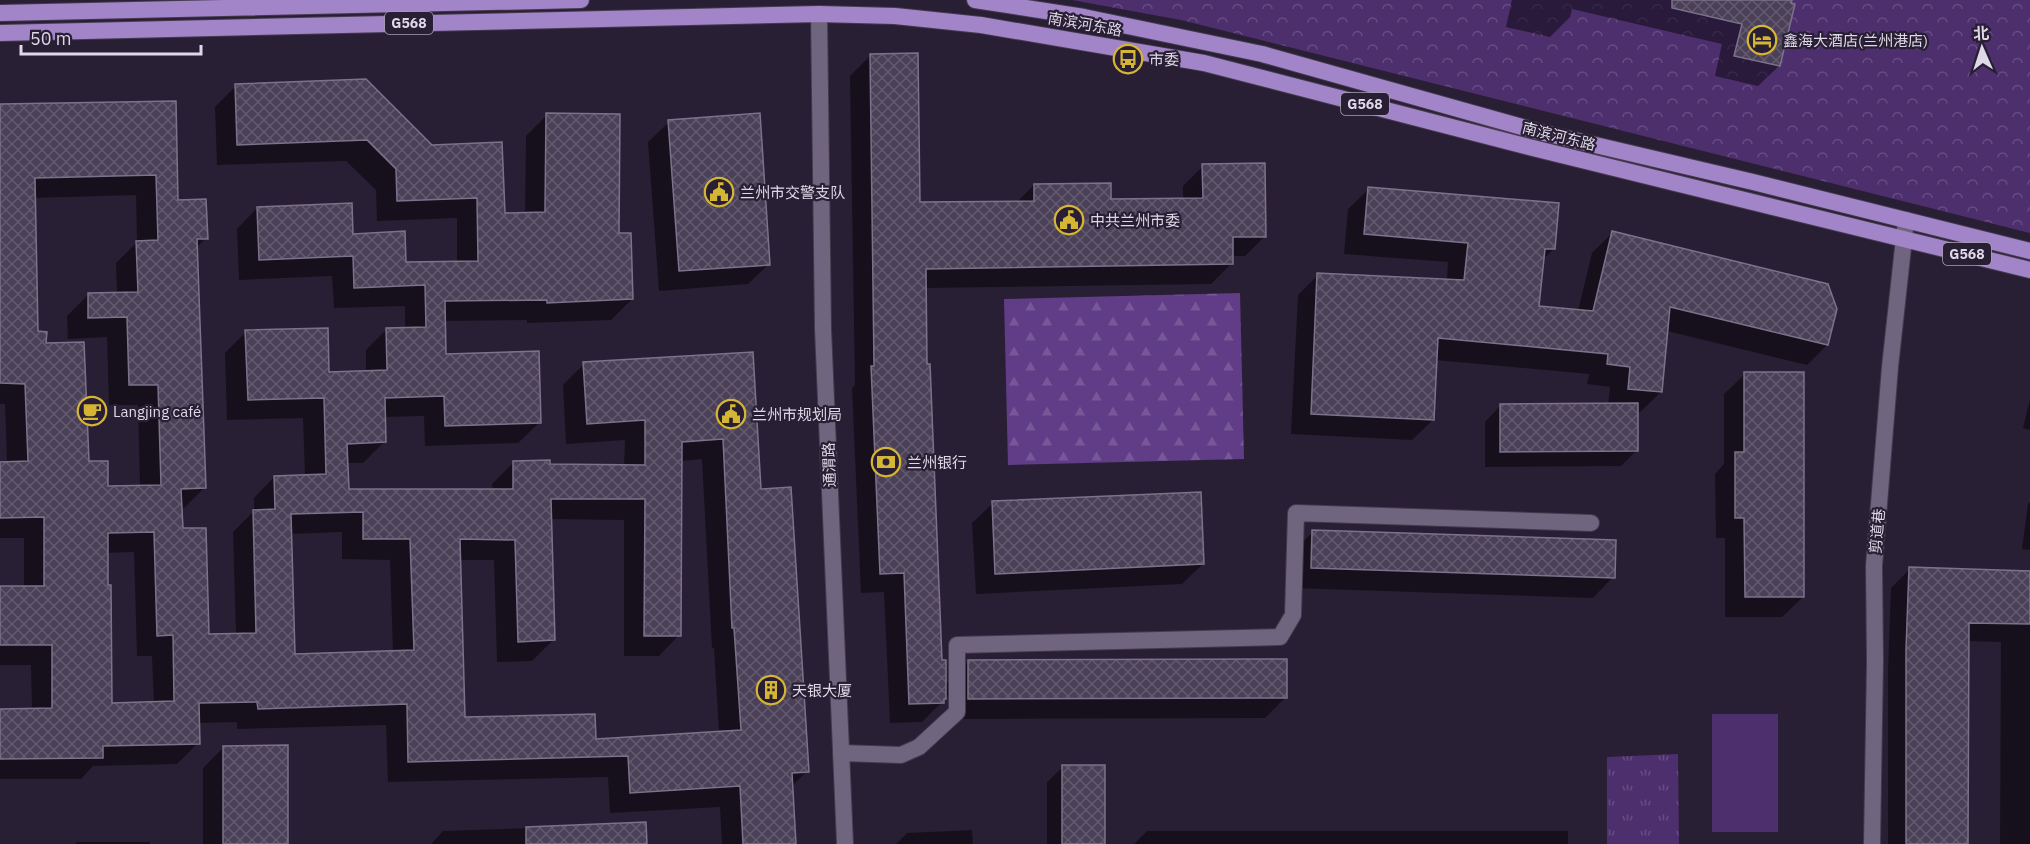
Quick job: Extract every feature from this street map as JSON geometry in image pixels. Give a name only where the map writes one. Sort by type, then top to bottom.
[{"type":"highway","name":"G568","points":[[0,13],[581,0]]},
{"type":"highway","name":"南滨河东路","points":[[975,0],[1084,17],[1262,54],[1540,132],[1742,179],[2030,251]]},
{"type":"highway","name":"南滨河东路","points":[[0,33],[819,14],[895,16],[981,25],[1204,63],[1537,149],[2030,270]]},
{"type":"street","name":"通渭路","points":[[819,14],[823,329],[845,844]]},
{"type":"street","name":"剪道巷","points":[[1872,844],[1874,567],[1890,367],[1906,220]]},
{"type":"street","points":[[841,753],[900,755],[919,747],[957,712],[957,645],[1280,637],[1293,615],[1296,513],[1591,524]]},
{"type":"green space","points":[[1072,0],[2030,0],[2030,233],[1181,20]]},
{"type":"green space","points":[[1240,293],[1244,459],[1008,465],[1004,299]]},
{"type":"green space","points":[[1712,714],[1778,714],[1778,832],[1712,832]]},
{"type":"green space","points":[[1678,754],[1679,844],[1607,844],[1607,757]]},
{"type":"building","name":"鑫海大酒店(兰州港店)","points":[[1672,0],[1792,0],[1791,3],[1795,4],[1780,66],[1734,56],[1742,24],[1672,8]]},
{"type":"building","name":"中共兰州市委","points":[[918,53],[920,202],[1034,201],[1034,184],[1111,183],[1111,199],[1203,198],[1202,164],[1265,163],[1266,237],[1233,237],[1233,264],[926,269],[927,364],[930,364],[942,660],[946,660],[946,699],[944,703],[909,704],[904,573],[880,574],[871,366],[874,366],[870,54]]},
{"type":"building","points":[[366,79],[432,145],[502,142],[505,213],[545,212],[546,113],[620,114],[619,233],[631,233],[633,299],[547,303],[547,300],[445,301],[446,354],[539,351],[541,423],[445,426],[444,396],[385,398],[386,442],[347,444],[349,489],[513,489],[513,461],[550,460],[550,464],[645,465],[645,420],[587,424],[583,362],[753,352],[761,489],[791,487],[809,772],[792,773],[796,844],[743,844],[740,786],[630,793],[628,756],[408,762],[407,704],[258,709],[257,702],[199,703],[200,744],[103,746],[103,758],[0,759],[0,709],[52,708],[52,645],[0,645],[0,586],[44,586],[44,517],[0,518],[0,462],[28,461],[25,384],[0,383],[0,104],[176,101],[178,200],[206,199],[208,239],[197,239],[206,488],[181,489],[183,528],[206,528],[209,634],[256,633],[253,510],[275,509],[274,476],[326,474],[324,398],[248,400],[245,330],[328,328],[329,372],[387,370],[386,328],[426,327],[425,285],[354,288],[353,256],[259,260],[257,207],[352,203],[353,234],[405,231],[406,262],[478,261],[477,198],[397,201],[396,169],[367,140],[237,145],[235,84]],"holes":[[[156,175],[158,240],[136,241],[138,292],[88,293],[88,318],[127,317],[129,385],[158,385],[161,485],[108,486],[108,461],[89,461],[84,342],[46,343],[47,332],[38,331],[35,178]],[[723,439],[732,628],[734,628],[741,730],[596,739],[595,714],[465,717],[460,539],[515,540],[518,642],[555,640],[551,499],[645,499],[644,636],[681,636],[682,442]],[[363,512],[363,539],[410,539],[414,650],[295,654],[291,514]],[[154,532],[157,636],[173,635],[174,701],[112,703],[108,533]]]},
{"type":"building","name":"兰州市交警支队","points":[[760,113],[770,265],[679,271],[668,120]]},
{"type":"building","points":[[1368,187],[1559,203],[1555,249],[1545,249],[1539,306],[1593,311],[1612,231],[1828,284],[1837,309],[1828,345],[1670,307],[1662,392],[1628,389],[1630,367],[1607,364],[1608,354],[1438,338],[1434,420],[1311,414],[1317,273],[1464,280],[1468,243],[1364,234]]},
{"type":"building","points":[[1744,372],[1804,372],[1804,597],[1745,597],[1744,518],[1735,518],[1735,452],[1744,452]]},
{"type":"building","points":[[1638,403],[1638,451],[1500,452],[1500,404]]},
{"type":"building","points":[[1201,492],[1204,564],[995,574],[992,501]]},
{"type":"building","points":[[1312,530],[1616,540],[1615,578],[1311,568]]},
{"type":"building","points":[[1909,567],[2030,571],[2030,624],[1969,623],[1968,844],[1906,844],[1906,650]]},
{"type":"building","points":[[1287,659],[1287,698],[968,699],[968,660]]},
{"type":"building","points":[[288,745],[288,844],[223,844],[223,746]]},
{"type":"building","points":[[1062,765],[1105,765],[1105,844],[1062,844]]},
{"type":"building","points":[[646,822],[647,844],[526,844],[526,827]]},
{"type":"place","name":"鑫海大酒店(兰州港店)","points":[[1762,40]]},
{"type":"place","name":"市委","points":[[1128,59]]},
{"type":"place","name":"兰州市交警支队","points":[[719,192]]},
{"type":"place","name":"中共兰州市委","points":[[1069,220]]},
{"type":"place","name":"Langjing café","points":[[92,411]]},
{"type":"place","name":"兰州市规划局","points":[[731,414]]},
{"type":"place","name":"兰州银行","points":[[886,462]]},
{"type":"place","name":"天银大厦","points":[[771,690]]}]
